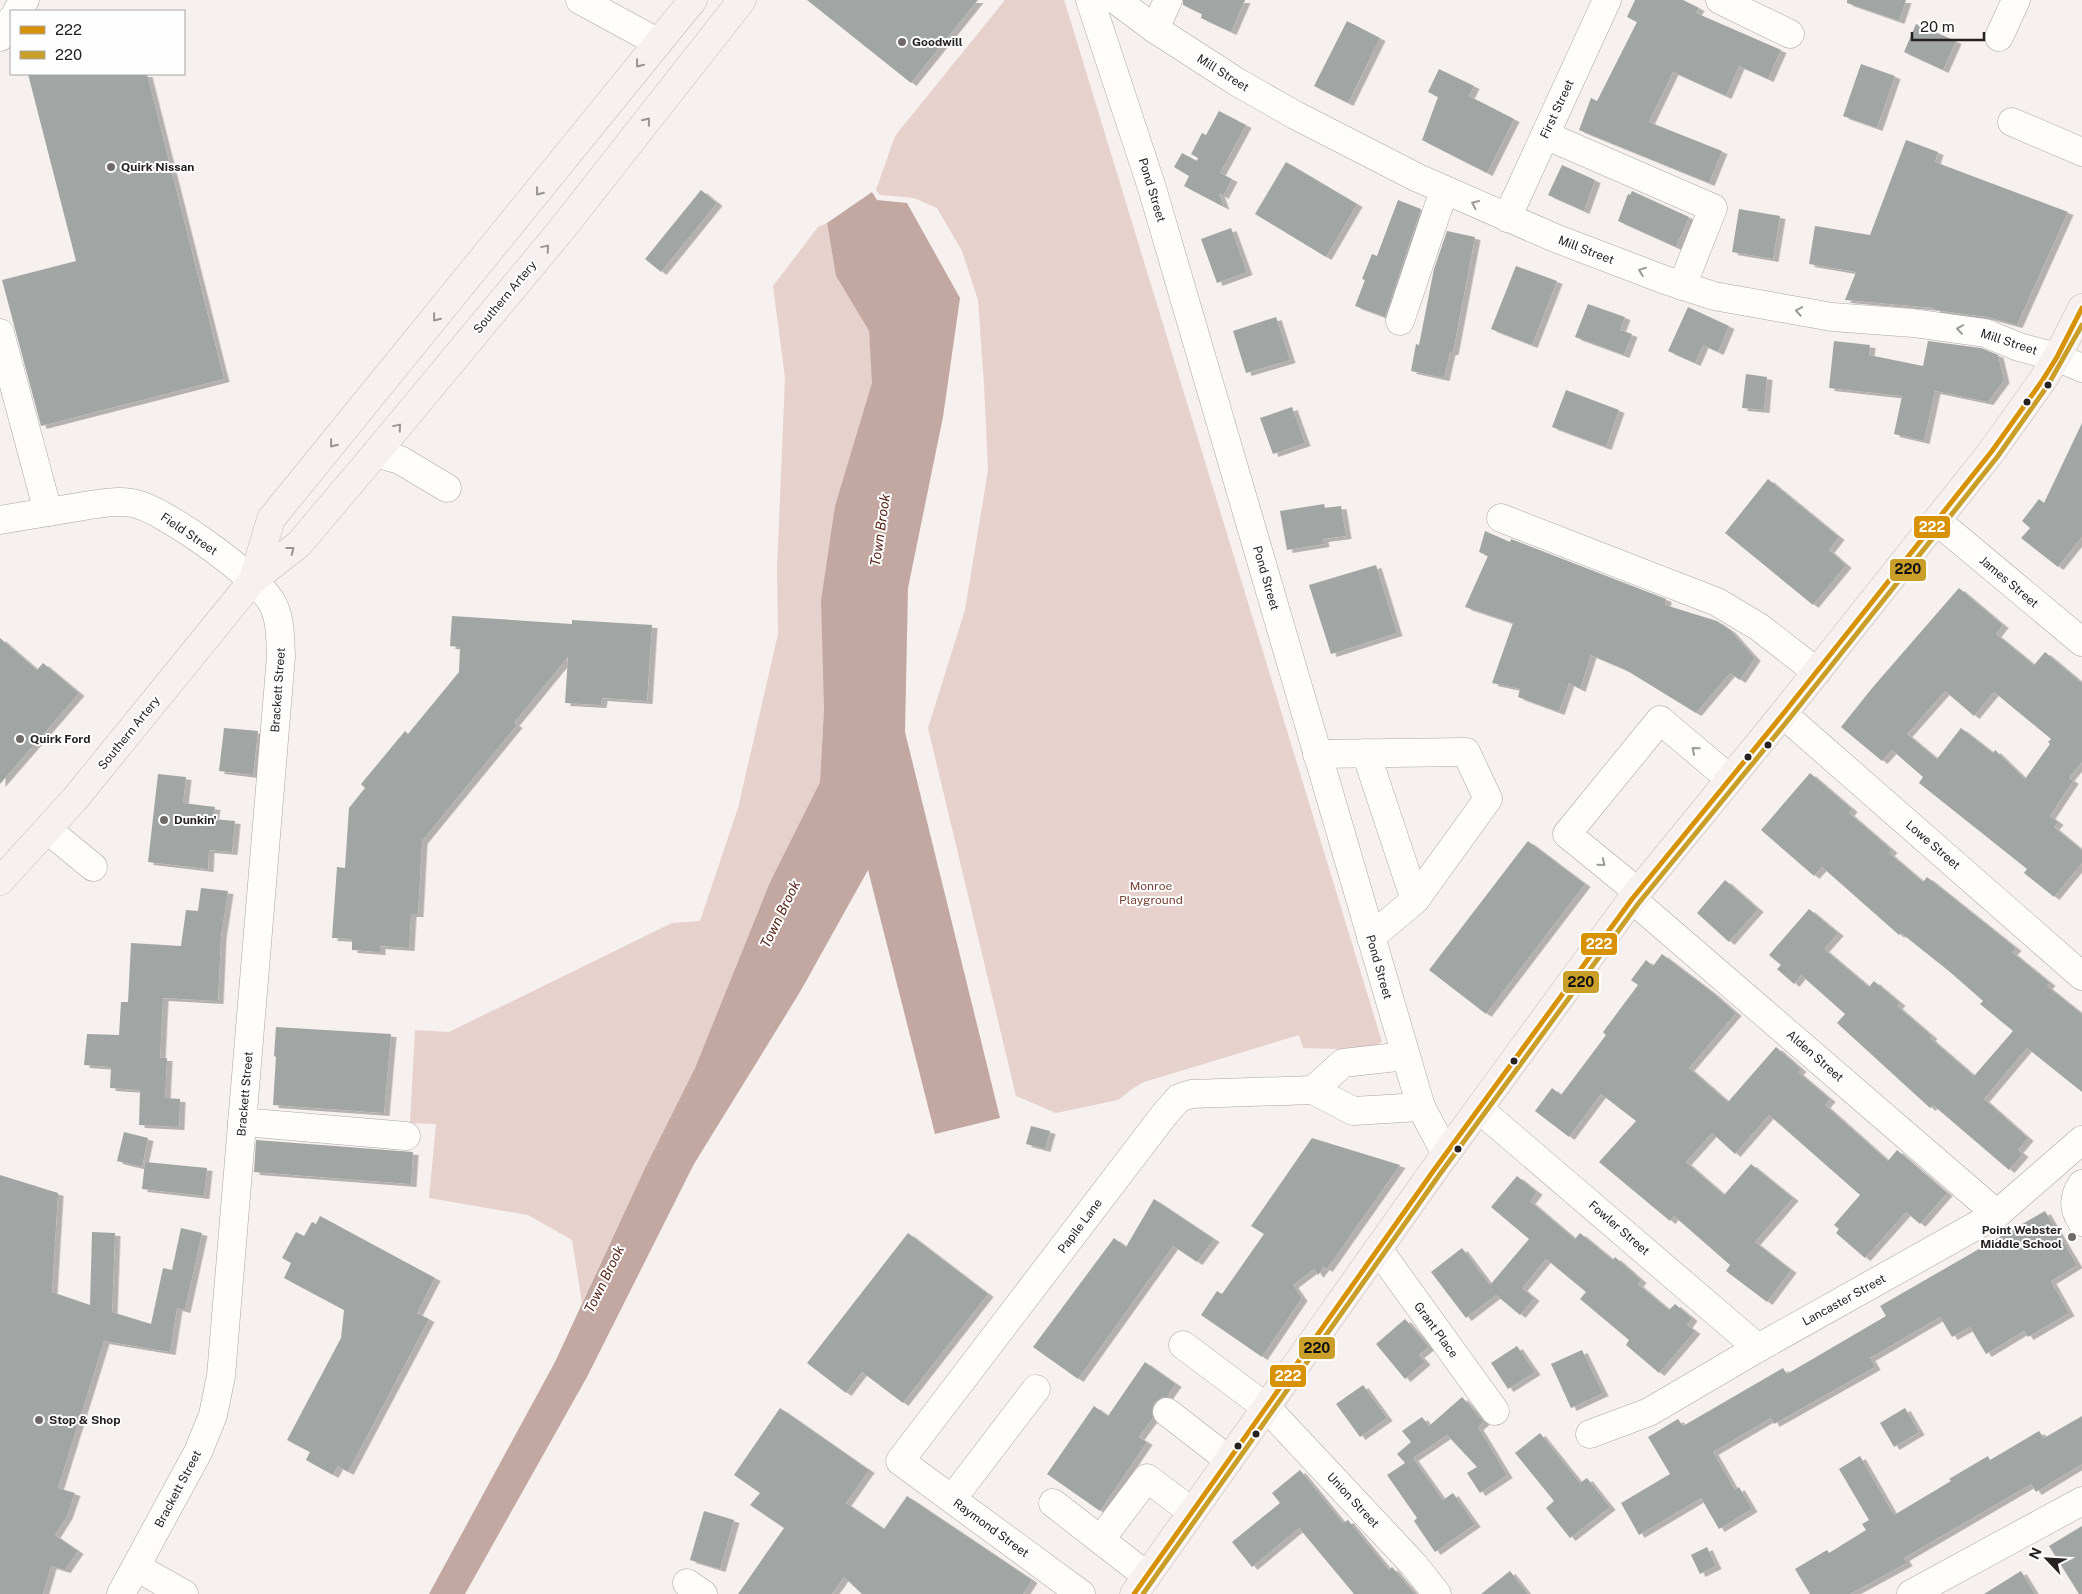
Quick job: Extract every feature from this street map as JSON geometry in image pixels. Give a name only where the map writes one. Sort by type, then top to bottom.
[{"type":"main road","name":"Southern Artery","points":[[253,580],[271,519],[534,198],[657,42],[693,0]]},
{"type":"main road","name":"Southern Artery","points":[[0,881],[81,793],[253,580],[299,544],[376,453],[562,229],[742,0]]},
{"type":"main road","points":[[1140,1585],[1479,1108],[1635,896],[1817,672],[1992,451],[2057,357],[2082,308]]},
{"type":"street","points":[[580,0],[657,42]]},
{"type":"street","name":"Pond Street","points":[[1090,0],[1152,188],[1421,1107],[1446,1154]]},
{"type":"street","points":[[1116,0],[1155,29],[1168,0]]},
{"type":"street","name":"First Street","points":[[1507,218],[1607,0]]},
{"type":"street","points":[[1720,0],[1790,34]]},
{"type":"street","points":[[1999,37],[2008,3]]},
{"type":"street","points":[[0,38],[10,22]]},
{"type":"street","name":"Mill Street","points":[[1155,29],[1245,87],[1356,147],[1507,218],[1682,286],[1714,296],[1832,317],[1913,323],[1985,333],[2019,347],[2057,357],[2082,368]]},
{"type":"street","points":[[2012,122],[2082,152]]},
{"type":"street","points":[[1545,135],[1713,208],[1682,286]]},
{"type":"street","points":[[1400,320],[1445,190]]},
{"type":"street","points":[[0,333],[48,512]]},
{"type":"street","points":[[376,453],[400,460],[447,488]]},
{"type":"street","name":"Field Street","points":[[0,520],[111,502],[134,503],[161,514],[184,528],[253,580]]},
{"type":"street","points":[[1501,518],[1716,602],[1759,627],[1817,672]]},
{"type":"street","name":"James Street","points":[[1937,522],[2082,642]]},
{"type":"street","name":"Brackett Street","points":[[121,1594],[198,1452],[212,1415],[221,1376],[281,656],[280,626],[271,601],[253,580]]},
{"type":"street","name":"Lowe Street","points":[[1783,714],[2082,976]]},
{"type":"street","name":"Alden Street","points":[[1730,779],[1660,720],[1567,834],[1997,1214]]},
{"type":"street","points":[[1318,754],[1466,752],[1488,799],[1415,900],[1371,937]]},
{"type":"street","points":[[1366,754],[1415,900]]},
{"type":"street","points":[[48,830],[93,867]]},
{"type":"street","points":[[1406,1056],[1342,1063],[1313,1090],[1352,1111],[1421,1107]]},
{"type":"street","name":"Papile Lane","points":[[900,1461],[1164,1115],[1179,1098],[1192,1094],[1313,1090]]},
{"type":"street","name":"Fowler Street","points":[[1479,1108],[1758,1348]]},
{"type":"street","points":[[242,1122],[406,1136]]},
{"type":"street","name":"Lancaster Street","points":[[1590,1434],[1649,1412],[1758,1348],[1997,1214],[2082,1140]]},
{"type":"street","points":[[2054,1165],[2082,1178]]},
{"type":"street","points":[[2082,1184],[2076,1193],[2074,1204],[2082,1222]]},
{"type":"street","name":"Grant Place","points":[[1378,1249],[1494,1411]]},
{"type":"street","name":"Union Street","points":[[1183,1345],[1267,1408],[1408,1558],[1437,1594]]},
{"type":"street","points":[[952,1499],[1036,1389]]},
{"type":"street","points":[[1167,1412],[1229,1460]]},
{"type":"street","name":"Raymond Street","points":[[900,1461],[1081,1594]]},
{"type":"street","points":[[1100,1540],[1147,1478],[1192,1512]]},
{"type":"street","points":[[1911,1594],[2082,1501]]},
{"type":"street","points":[[1053,1504],[1100,1540],[1140,1585]]},
{"type":"street","points":[[136,1567],[184,1594]]},
{"type":"green space","name":"Monroe Playground","points":[[1005,0],[1064,0],[1382,1042],[1368,1050],[1303,1048],[1299,1035],[1144,1082],[1118,1100],[1056,1113],[1016,1096],[928,728],[965,610],[988,470],[978,300],[962,251],[937,208],[914,198],[880,195],[876,190],[895,136]]},
{"type":"green space","points":[[827,223],[836,276],[869,331],[873,383],[835,506],[820,782],[770,882],[695,1068],[645,1168],[582,1303],[572,1240],[528,1215],[429,1198],[436,1124],[410,1123],[415,1030],[449,1032],[672,923],[700,921],[738,808],[778,634],[777,569],[785,378],[773,286],[818,227]]},
{"type":"water","name":"Town Brook","points":[[872,192],[877,200],[907,203],[960,298],[943,417],[908,588],[905,732],[1000,1118],[935,1134],[868,870],[800,992],[694,1164],[587,1377],[465,1594],[429,1594],[555,1362],[645,1168],[695,1068],[770,882],[820,782],[824,708],[821,601],[835,506],[872,383],[869,331],[836,276],[827,223]]},
{"type":"building","name":"Goodwill","points":[[807,0],[978,0],[911,83]]},
{"type":"building","points":[[1183,0],[1245,0],[1231,32],[1201,18],[1202,14],[1183,5]]},
{"type":"building","points":[[1635,0],[1683,0],[1699,8],[1696,13],[1781,50],[1768,79],[1739,66],[1726,96],[1673,72],[1649,122],[1722,151],[1709,183],[1579,130],[1591,98],[1597,101],[1637,22],[1627,17]]},
{"type":"building","points":[[1847,0],[1906,0],[1899,21],[1847,3]]},
{"type":"building","points":[[1347,21],[1380,38],[1348,103],[1314,86]]},
{"type":"building","points":[[1916,24],[1956,41],[1943,70],[1904,52]]},
{"type":"building","points":[[1861,64],[1895,76],[1877,128],[1843,116]]},
{"type":"building","points":[[1439,69],[1474,86],[1469,96],[1514,119],[1487,173],[1422,140],[1438,97],[1428,92]]},
{"type":"building","name":"Quirk Nissan","points":[[28,75],[147,75],[224,379],[41,426],[2,280],[76,261]]},
{"type":"building","points":[[1219,111],[1246,125],[1220,173],[1232,179],[1223,196],[1219,193],[1224,207],[1184,186],[1189,176],[1174,167],[1182,153],[1197,161],[1198,158],[1191,154],[1202,133],[1206,135]]},
{"type":"building","points":[[1906,140],[1938,152],[1935,162],[2068,212],[2017,325],[1987,317],[1934,310],[1935,308],[1845,300],[1856,272],[1809,264],[1815,226],[1870,235]]},
{"type":"building","points":[[1286,162],[1357,204],[1326,257],[1255,214]]},
{"type":"building","points":[[1562,165],[1595,180],[1584,211],[1548,195]]},
{"type":"building","points":[[701,190],[717,203],[661,272],[645,259]]},
{"type":"building","points":[[1632,191],[1689,217],[1676,247],[1618,221],[1628,194],[1630,195]]},
{"type":"building","points":[[1398,200],[1421,209],[1385,317],[1355,306],[1365,280],[1362,279],[1372,254],[1377,256]]},
{"type":"building","points":[[1739,209],[1780,216],[1773,259],[1732,252]]},
{"type":"building","points":[[1231,228],[1247,272],[1217,283],[1201,239]]},
{"type":"building","points":[[1447,231],[1475,237],[1453,352],[1450,352],[1444,378],[1411,371],[1416,344],[1419,345],[1434,269]]},
{"type":"building","points":[[1516,266],[1557,281],[1532,345],[1491,329]]},
{"type":"building","points":[[1588,304],[1625,317],[1620,330],[1632,334],[1624,355],[1575,337]]},
{"type":"building","points":[[1688,307],[1729,326],[1718,352],[1703,345],[1695,363],[1668,351]]},
{"type":"building","points":[[1276,317],[1290,360],[1246,373],[1233,331]]},
{"type":"building","points":[[1834,341],[1870,345],[1869,355],[1923,366],[1928,341],[1981,348],[1998,355],[2004,380],[1988,402],[1935,391],[1924,441],[1894,434],[1902,396],[1829,388]]},
{"type":"building","points":[[1746,374],[1767,377],[1764,410],[1742,408]]},
{"type":"building","points":[[1566,390],[1619,410],[1606,447],[1552,427]]},
{"type":"building","points":[[1292,407],[1305,443],[1273,454],[1260,418]]},
{"type":"building","points":[[2082,423],[2082,537],[2058,567],[2021,538],[2030,528],[2022,521],[2039,499],[2044,503]]},
{"type":"building","points":[[1768,479],[1839,537],[1829,550],[1846,565],[1813,605],[1725,533]]},
{"type":"building","points":[[1324,504],[1325,508],[1341,506],[1346,536],[1323,539],[1324,544],[1287,550],[1280,511]]},
{"type":"building","points":[[1485,531],[1510,542],[1511,539],[1666,599],[1665,605],[1717,621],[1730,630],[1755,658],[1740,680],[1730,673],[1696,713],[1626,670],[1591,655],[1580,689],[1569,683],[1559,712],[1518,697],[1520,689],[1492,683],[1513,623],[1465,607],[1488,556],[1479,552]]},
{"type":"building","points":[[1376,565],[1397,633],[1331,654],[1309,585]]},
{"type":"building","points":[[1959,588],[2003,625],[1996,634],[2034,665],[2045,652],[2082,683],[2082,762],[2069,778],[2073,781],[2050,816],[2058,822],[2054,827],[2082,850],[2082,863],[2054,897],[2024,873],[2027,869],[1919,783],[1923,777],[1892,750],[1882,761],[1841,727]],"holes":[[[1945,691],[1974,716],[1994,692],[2051,739],[2048,742],[2050,744],[2025,779],[1995,750],[1993,753],[1961,728],[1937,759],[1907,734]]]},
{"type":"building","points":[[452,616],[572,624],[572,620],[652,625],[647,701],[602,698],[601,705],[565,703],[568,657],[514,723],[517,725],[422,841],[418,914],[411,914],[409,948],[380,946],[380,952],[352,950],[352,939],[332,938],[337,867],[345,868],[349,808],[365,788],[361,784],[405,731],[408,734],[459,672],[460,647],[450,646]]},
{"type":"building","name":"Quirk Ford","points":[[0,638],[37,670],[43,663],[79,693],[0,784]]},
{"type":"building","points":[[224,728],[258,731],[253,775],[219,771]]},
{"type":"building","points":[[1810,773],[1852,809],[1849,813],[1892,850],[1889,853],[1923,882],[1927,877],[2016,948],[2012,952],[2050,983],[2047,986],[2082,1014],[2082,1092],[2027,1048],[1984,1099],[2028,1138],[2018,1150],[2023,1154],[2009,1170],[1933,1105],[1930,1108],[1837,1023],[1845,1014],[1801,975],[1794,984],[1777,969],[1781,965],[1769,955],[1809,909],[1838,933],[1824,949],[1869,987],[1874,981],[1900,1003],[1897,1006],[1974,1076],[2013,1031],[1980,1004],[1983,1001],[1950,972],[1901,933],[1899,935],[1822,867],[1814,876],[1761,830]]},
{"type":"building","points":[[158,774],[186,777],[183,803],[215,807],[213,819],[235,821],[232,852],[209,850],[208,869],[148,862]]},
{"type":"building","points":[[1528,841],[1585,884],[1486,1014],[1429,970]]},
{"type":"building","points":[[1725,880],[1758,909],[1729,942],[1697,913]]},
{"type":"building","points":[[201,888],[228,891],[221,936],[218,1001],[163,998],[160,1058],[167,1058],[165,1098],[180,1099],[179,1127],[139,1125],[140,1090],[110,1088],[111,1067],[84,1065],[87,1034],[119,1035],[121,1002],[128,1002],[131,943],[181,946],[186,910],[198,911]]},
{"type":"building","points":[[1662,954],[1736,1013],[1689,1068],[1728,1102],[1776,1047],[1801,1069],[1798,1072],[1830,1099],[1825,1105],[1888,1161],[1897,1150],[1947,1193],[1920,1224],[1906,1212],[1865,1258],[1836,1233],[1839,1229],[1834,1225],[1860,1195],[1769,1115],[1735,1154],[1712,1133],[1686,1162],[1724,1195],[1751,1164],[1793,1198],[1755,1242],[1791,1270],[1767,1302],[1726,1271],[1730,1265],[1674,1216],[1670,1221],[1599,1162],[1636,1121],[1601,1094],[1569,1137],[1535,1111],[1552,1088],[1561,1095],[1606,1035],[1603,1032],[1638,985],[1631,980],[1646,960],[1653,966]]},
{"type":"building","points":[[276,1027],[391,1034],[384,1113],[273,1105]]},
{"type":"building","points":[[1031,1126],[1050,1131],[1045,1149],[1026,1144]]},
{"type":"building","points":[[124,1132],[148,1138],[142,1167],[117,1161]]},
{"type":"building","points":[[1312,1138],[1400,1165],[1327,1269],[1324,1267],[1318,1275],[1314,1269],[1293,1285],[1302,1298],[1262,1357],[1201,1315],[1217,1291],[1222,1294],[1264,1234],[1251,1226]]},
{"type":"building","points":[[256,1140],[413,1152],[411,1184],[254,1172]]},
{"type":"building","points":[[145,1162],[207,1168],[204,1196],[142,1189]]},
{"type":"building","name":"Stop & Shop","points":[[0,1175],[58,1193],[52,1292],[90,1305],[92,1232],[115,1233],[112,1312],[151,1324],[163,1268],[172,1270],[181,1228],[202,1233],[185,1310],[177,1308],[170,1352],[104,1341],[58,1488],[75,1493],[67,1516],[55,1535],[78,1551],[65,1570],[51,1566],[43,1594],[0,1594]]},
{"type":"building","points":[[1517,1176],[1537,1192],[1530,1201],[1575,1239],[1580,1233],[1613,1260],[1615,1257],[1641,1280],[1638,1284],[1669,1310],[1675,1304],[1692,1318],[1687,1325],[1695,1331],[1659,1373],[1626,1345],[1629,1340],[1580,1299],[1586,1292],[1546,1259],[1522,1288],[1534,1298],[1520,1315],[1496,1295],[1466,1318],[1431,1272],[1462,1248],[1490,1285],[1529,1239],[1491,1207]]},
{"type":"building","points":[[1154,1199],[1214,1239],[1197,1262],[1173,1246],[1078,1379],[1033,1347],[1114,1238],[1126,1247]]},
{"type":"building","points":[[2045,1211],[2077,1265],[2051,1281],[2069,1313],[2028,1337],[2024,1331],[1986,1354],[1970,1327],[1952,1337],[1940,1317],[1870,1358],[1875,1367],[1774,1424],[1771,1418],[1713,1452],[1735,1490],[1739,1487],[1752,1509],[1719,1529],[1701,1498],[1639,1535],[1621,1503],[1670,1474],[1648,1437],[1678,1419],[1683,1426],[1783,1368],[1787,1374],[1886,1316],[1880,1306]]},
{"type":"building","points":[[320,1216],[435,1278],[417,1313],[429,1319],[348,1472],[338,1466],[333,1475],[306,1460],[310,1452],[287,1440],[341,1338],[344,1310],[284,1278],[291,1263],[282,1258],[296,1232],[304,1236],[312,1222],[316,1224]]},
{"type":"building","points":[[908,1233],[988,1294],[903,1403],[862,1372],[846,1393],[807,1363]]},
{"type":"building","points":[[1405,1319],[1429,1347],[1419,1355],[1425,1362],[1405,1379],[1376,1344]]},
{"type":"building","points":[[1517,1346],[1535,1372],[1508,1389],[1491,1363]]},
{"type":"building","points":[[1582,1350],[1603,1393],[1571,1408],[1551,1364]]},
{"type":"building","points":[[1145,1362],[1176,1384],[1167,1397],[1161,1398],[1154,1403],[1152,1410],[1153,1418],[1139,1437],[1147,1442],[1100,1511],[1047,1474],[1094,1406],[1108,1416]]},
{"type":"building","points":[[1363,1385],[1387,1418],[1360,1437],[1336,1404]]},
{"type":"building","points":[[1462,1397],[1484,1422],[1478,1427],[1507,1475],[1480,1493],[1467,1473],[1477,1467],[1447,1435],[1413,1458],[1443,1500],[1453,1493],[1475,1524],[1435,1552],[1414,1521],[1417,1518],[1387,1475],[1405,1463],[1397,1454],[1411,1442],[1402,1431],[1422,1417],[1429,1426]]},
{"type":"building","points":[[780,1408],[869,1470],[846,1503],[884,1529],[907,1496],[1032,1580],[1023,1594],[862,1594],[844,1577],[832,1594],[738,1594],[784,1528],[750,1505],[760,1493],[734,1475]]},
{"type":"building","points":[[1905,1408],[1919,1432],[1894,1447],[1880,1423]]},
{"type":"building","points":[[2082,1416],[2082,1464],[2036,1492],[2031,1484],[1904,1558],[1907,1563],[1850,1594],[1810,1594],[1795,1569],[1827,1550],[1829,1553],[1866,1530],[1862,1524],[1869,1520],[1839,1469],[1860,1456],[1894,1515],[1951,1481],[1949,1479],[1988,1456],[1990,1460],[2039,1431],[2044,1438]]},
{"type":"building","points":[[1540,1433],[1580,1483],[1587,1478],[1610,1507],[1570,1538],[1546,1508],[1554,1501],[1515,1453]]},
{"type":"building","points":[[1300,1470],[1343,1523],[1348,1520],[1389,1570],[1392,1567],[1415,1594],[1354,1594],[1299,1528],[1252,1567],[1232,1542],[1280,1503],[1272,1493]]},
{"type":"building","points":[[704,1511],[734,1520],[720,1569],[690,1560]]},
{"type":"building","points":[[2082,1526],[2082,1594],[2079,1594],[2049,1546]]},
{"type":"building","points":[[1707,1547],[1716,1566],[1700,1574],[1691,1555]]},
{"type":"building","points":[[1510,1571],[1528,1594],[1481,1594]]},
{"type":"building","points":[[2021,1571],[2035,1594],[1984,1594]]},
{"type":"transit line","name":"222","points":[[1134,1594],[1434,1170],[1632,899],[1783,714],[1992,451],[2042,381],[2057,357],[2082,308]]},
{"type":"transit line","name":"220","points":[[1143,1594],[1440,1174],[1638,904],[1789,719],[1998,456],[2048,385],[2082,325]]},
{"type":"place","name":"Goodwill","points":[[902,42]]},
{"type":"place","name":"Quirk Nissan","points":[[111,167]]},
{"type":"place","name":"Quirk Ford","points":[[20,739]]},
{"type":"place","name":"Dunkin'","points":[[164,820]]},
{"type":"place","name":"Point Webster Middle School","points":[[2072,1237]]},
{"type":"place","name":"Stop & Shop","points":[[39,1420]]}]
